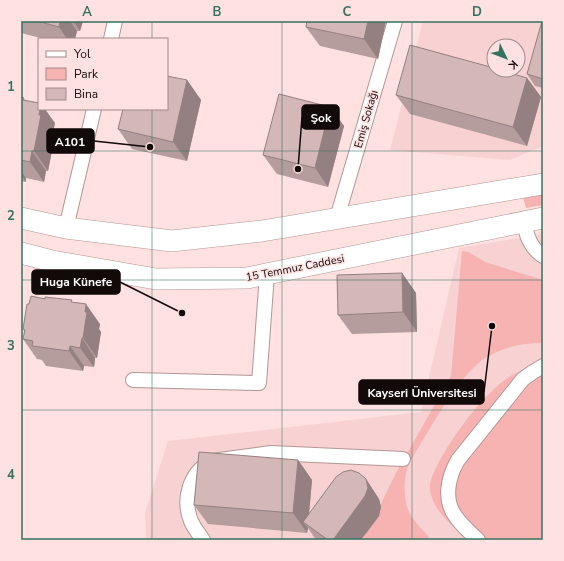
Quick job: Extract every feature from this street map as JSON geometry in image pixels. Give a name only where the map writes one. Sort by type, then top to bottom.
[{"type":"main road","points":[[21,218],[66,228],[172,241],[262,230],[543,184]]},
{"type":"main road","points":[[516,189],[523,222]]},
{"type":"main road","name":"15 Temmuz Caddesi","points":[[21,253],[52,261],[156,279],[247,278],[543,218]]},
{"type":"street","points":[[111,38],[116,21]]},
{"type":"street","name":"Emiş Sokağı","points":[[337,218],[395,21]]},
{"type":"street","points":[[66,228],[94,110]]},
{"type":"street","points":[[523,222],[530,244],[543,256]]},
{"type":"street","points":[[134,380],[259,383],[267,274]]},
{"type":"street","points":[[478,540],[456,517],[451,508],[448,490],[452,469],[523,379],[543,366]]},
{"type":"street","points":[[203,540],[191,523],[188,510],[188,498],[192,481],[196,473],[200,468],[212,461],[271,453],[403,459]]},
{"type":"shaded area","points":[[423,21],[543,21],[543,146],[510,160],[390,150]]},
{"type":"shaded area","points":[[543,234],[543,540],[146,540],[145,513],[168,441],[421,412],[459,248]]},
{"type":"green space","points":[[543,189],[543,205],[526,208],[522,193]]},
{"type":"green space","points":[[462,251],[469,252],[485,262],[543,280],[543,343],[506,348],[492,354],[476,365],[452,393],[416,451],[406,473],[405,498],[407,507],[412,517],[429,537],[427,540],[363,540],[397,471],[451,376]]},
{"type":"green space","points":[[524,370],[543,370],[543,540],[469,540],[439,511],[432,497],[430,488],[432,479],[444,453],[482,401],[505,380]]},
{"type":"building","points":[[37,21],[60,21],[59,27]]},
{"type":"building","points":[[307,21],[368,21],[364,39],[306,27]]},
{"type":"building","points":[[543,21],[543,79],[527,74]]},
{"type":"building","points":[[410,45],[486,66],[486,78],[527,78],[513,127],[396,95]]},
{"type":"building","points":[[168,76],[187,80],[173,142],[118,129],[123,110],[168,110]]},
{"type":"building","points":[[279,94],[330,107],[315,168],[263,155]]},
{"type":"building","points":[[21,97],[24,98],[23,100],[38,103],[38,110],[40,110],[39,115],[41,115],[34,151],[32,151],[30,162],[21,160]]},
{"type":"building","points":[[402,273],[403,312],[338,315],[337,275]]},
{"type":"building","points":[[31,296],[45,299],[45,297],[72,300],[71,302],[86,304],[85,312],[87,312],[80,348],[70,346],[69,351],[32,346],[33,341],[23,339],[27,304],[29,304]]},
{"type":"building","points":[[199,452],[298,460],[293,513],[194,505]]},
{"type":"building","points":[[351,470],[359,473],[366,479],[368,488],[365,496],[333,540],[328,540],[303,522],[336,477],[343,472]]},
{"type":"place","name":"A101","points":[[150,147]]},
{"type":"place","name":"Şok","points":[[298,169]]},
{"type":"place","name":"Huga Künefe","points":[[182,313]]},
{"type":"place","name":"Kayseri Üniversitesi","points":[[492,326]]}]
